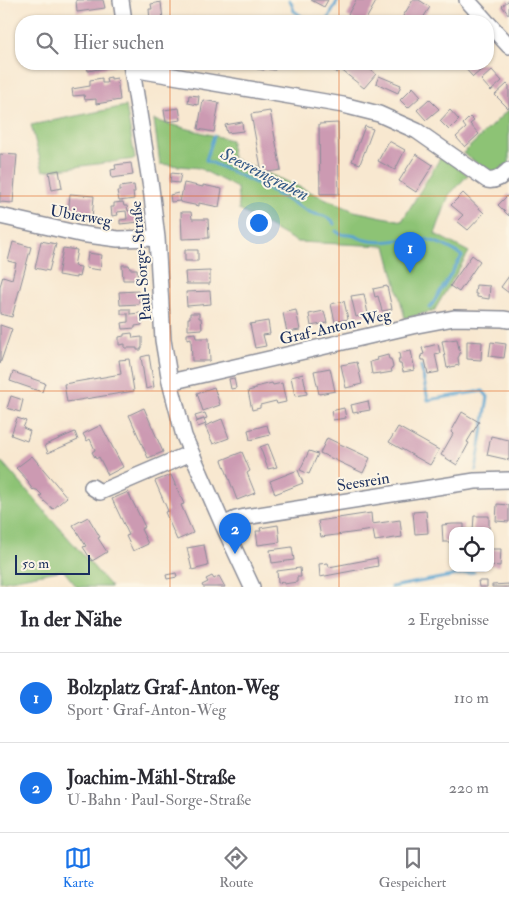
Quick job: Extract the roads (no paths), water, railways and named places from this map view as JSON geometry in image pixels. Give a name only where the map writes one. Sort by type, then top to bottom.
[{"type":"street","points":[[121,0],[123,15]]},
{"type":"street","points":[[467,0],[481,15]]},
{"type":"street","points":[[494,30],[509,46]]},
{"type":"street","name":"Paul-Sorge-Straße","points":[[132,70],[151,188],[157,238],[163,340],[178,418],[191,454],[252,587]]},
{"type":"street","points":[[153,70],[343,105],[380,114],[417,131],[487,180],[497,180],[509,170]]},
{"type":"street","name":"Ubierweg","points":[[1,219],[118,239],[157,238]]},
{"type":"street","name":"Graf-Anton-Weg","points":[[170,382],[454,318],[509,320]]},
{"type":"street","points":[[92,487],[100,492],[191,454]]},
{"type":"street","name":"Seesrein","points":[[223,525],[245,517],[475,481],[509,480]]},
{"type":"waterway","points":[[289,0],[294,11],[300,15]]},
{"type":"waterway","points":[[330,15],[338,0]]},
{"type":"waterway","name":"Seesreingraben","points":[[214,136],[206,160],[260,185],[311,213],[324,216],[332,220],[334,224]]},
{"type":"waterway","name":"Seesreingraben","points":[[336,231],[341,234],[377,242],[414,238]]},
{"type":"waterway","name":"Seesreingraben","points":[[425,239],[453,250],[462,256],[430,308]]},
{"type":"waterway","name":"Seesreingraben","points":[[421,366],[428,400],[483,391],[488,397],[476,470]]},
{"type":"waterway","points":[[391,587],[474,572]]},
{"type":"place","name":"Bolzplatz Graf-Anton-Weg","points":[[410,273]]},
{"type":"place","name":"Joachim-Mähl-Straße","points":[[235,554]]}]
